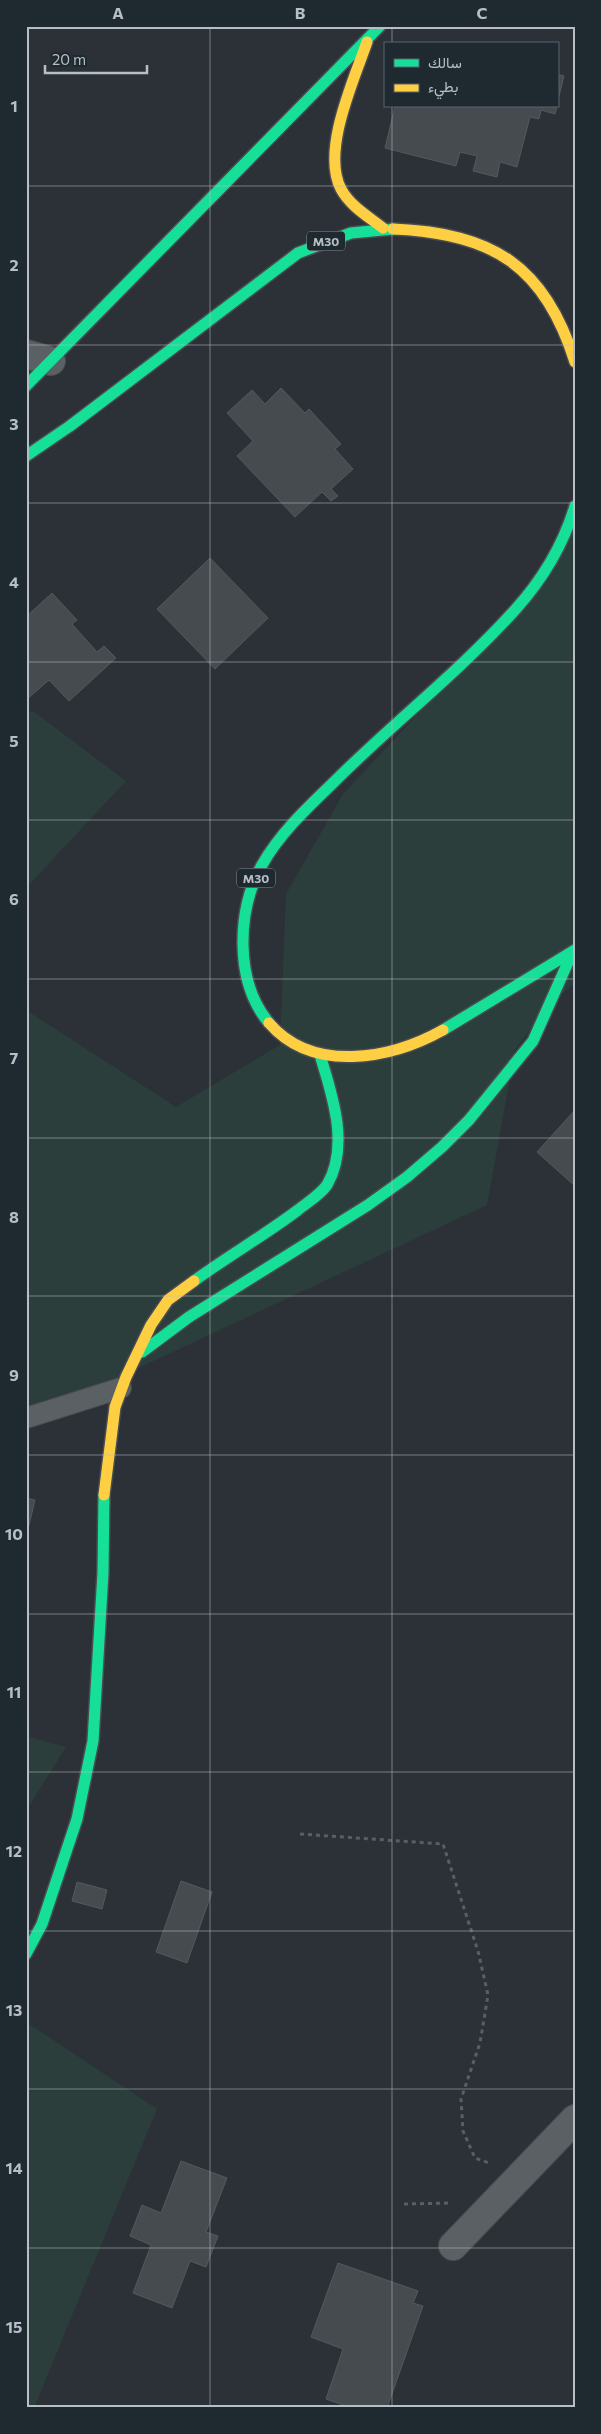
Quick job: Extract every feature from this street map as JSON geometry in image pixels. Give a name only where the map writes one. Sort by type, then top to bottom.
[{"type":"main road","points":[[26,386],[39,358],[380,26]]},
{"type":"main road","points":[[369,36],[337,136],[335,171],[341,188],[350,200],[383,228]]},
{"type":"main road","name":"M30","points":[[26,456],[70,426],[298,254],[342,235],[383,228],[437,233],[463,238],[489,247],[513,263],[547,297],[560,317],[575,362]]},
{"type":"main road","name":"M30","points":[[574,951],[429,1037],[394,1051],[366,1058],[320,1055],[279,1034],[256,1005],[248,984],[244,953],[250,890],[268,855],[301,815],[350,765],[479,647],[526,598],[546,574],[575,506]]},
{"type":"main road","points":[[135,1358],[162,1335],[189,1317],[368,1205],[407,1177],[442,1147],[469,1120],[532,1041],[574,951]]},
{"type":"main road","points":[[26,1954],[42,1924],[77,1819],[93,1741],[106,1463],[115,1407],[121,1388],[151,1325],[168,1300],[218,1263],[284,1221],[318,1196],[326,1184],[336,1158],[338,1141],[332,1094],[320,1055]]},
{"type":"street","points":[[453,2246],[575,2118]]},
{"type":"lane","points":[[26,1418],[121,1388]]},
{"type":"path","points":[[300,1834],[443,1844],[478,1951],[488,1995],[480,2044],[460,2100],[463,2131],[475,2158],[519,2177]]},
{"type":"path","points":[[404,2204],[456,2202],[485,2212]]},
{"type":"shaded area","points":[[575,529],[575,983],[547,1006],[515,1050],[487,1205],[98,1387],[26,1412],[26,1010],[176,1107],[280,1045],[286,894],[343,794],[450,680]]},
{"type":"shaded area","points":[[33,711],[126,781],[26,888],[26,712]]},
{"type":"shaded area","points":[[26,1736],[66,1747],[26,1811]]},
{"type":"shaded area","points":[[26,2022],[157,2109],[34,2408],[26,2408]]},
{"type":"building","points":[[558,74],[564,76],[558,100]]},
{"type":"building","points":[[395,108],[556,108],[555,114],[541,110],[539,119],[530,117],[517,167],[500,162],[497,177],[473,171],[477,156],[460,152],[456,166],[385,148]]},
{"type":"building","points":[[281,388],[305,413],[309,409],[341,444],[335,449],[353,469],[331,489],[338,496],[331,501],[322,492],[295,517],[237,456],[253,441],[227,413],[252,390],[265,404]]},
{"type":"building","points":[[210,558],[268,618],[215,669],[157,609]]},
{"type":"building","points":[[52,593],[77,620],[72,624],[97,652],[104,646],[116,658],[69,701],[49,680],[26,700],[26,613],[28,615]]},
{"type":"building","points":[[575,1110],[575,1186],[537,1152]]},
{"type":"building","points":[[26,1498],[35,1500],[26,1538]]},
{"type":"building","points":[[181,1881],[212,1892],[187,1963],[156,1952]]},
{"type":"building","points":[[77,1882],[107,1890],[102,1909],[72,1901]]},
{"type":"building","points":[[181,2161],[227,2178],[206,2232],[218,2236],[206,2267],[190,2261],[172,2308],[133,2293],[151,2245],[130,2236],[142,2205],[161,2213]]},
{"type":"building","points":[[338,2263],[418,2291],[413,2303],[423,2306],[387,2408],[352,2408],[326,2399],[343,2349],[311,2337]]},
{"type":"traffic: fast","points":[[26,386],[380,26]]},
{"type":"traffic: fast","points":[[26,456],[70,426],[298,253],[351,233],[393,229]]},
{"type":"traffic: fast","points":[[269,1023],[258,1006],[250,987],[243,945],[248,903],[254,883],[269,853],[286,831],[356,760],[449,676],[515,610],[551,561],[564,535],[575,506]]},
{"type":"traffic: fast","points":[[443,1030],[575,950]]},
{"type":"traffic: fast","points":[[142,1352],[189,1317],[368,1205],[407,1177],[442,1147],[469,1120],[533,1041],[573,951]]},
{"type":"traffic: fast","points":[[194,1281],[285,1219],[327,1185],[334,1170],[338,1137],[334,1103],[320,1055]]},
{"type":"traffic: fast","points":[[26,1954],[42,1924],[77,1819],[93,1741],[103,1573],[104,1495]]},
{"type":"traffic: slow","points":[[367,42],[348,95],[337,136],[336,173],[341,189],[349,201],[383,228]]},
{"type":"traffic: slow","points":[[393,229],[428,232],[459,238],[487,248],[510,261],[531,279],[548,301],[563,329],[575,362]]},
{"type":"traffic: slow","points":[[269,1023],[287,1039],[307,1050],[330,1055],[353,1056],[377,1054],[400,1048],[443,1030]]},
{"type":"traffic: slow","points":[[104,1495],[115,1407],[126,1377],[151,1325],[168,1300],[194,1281]]}]
